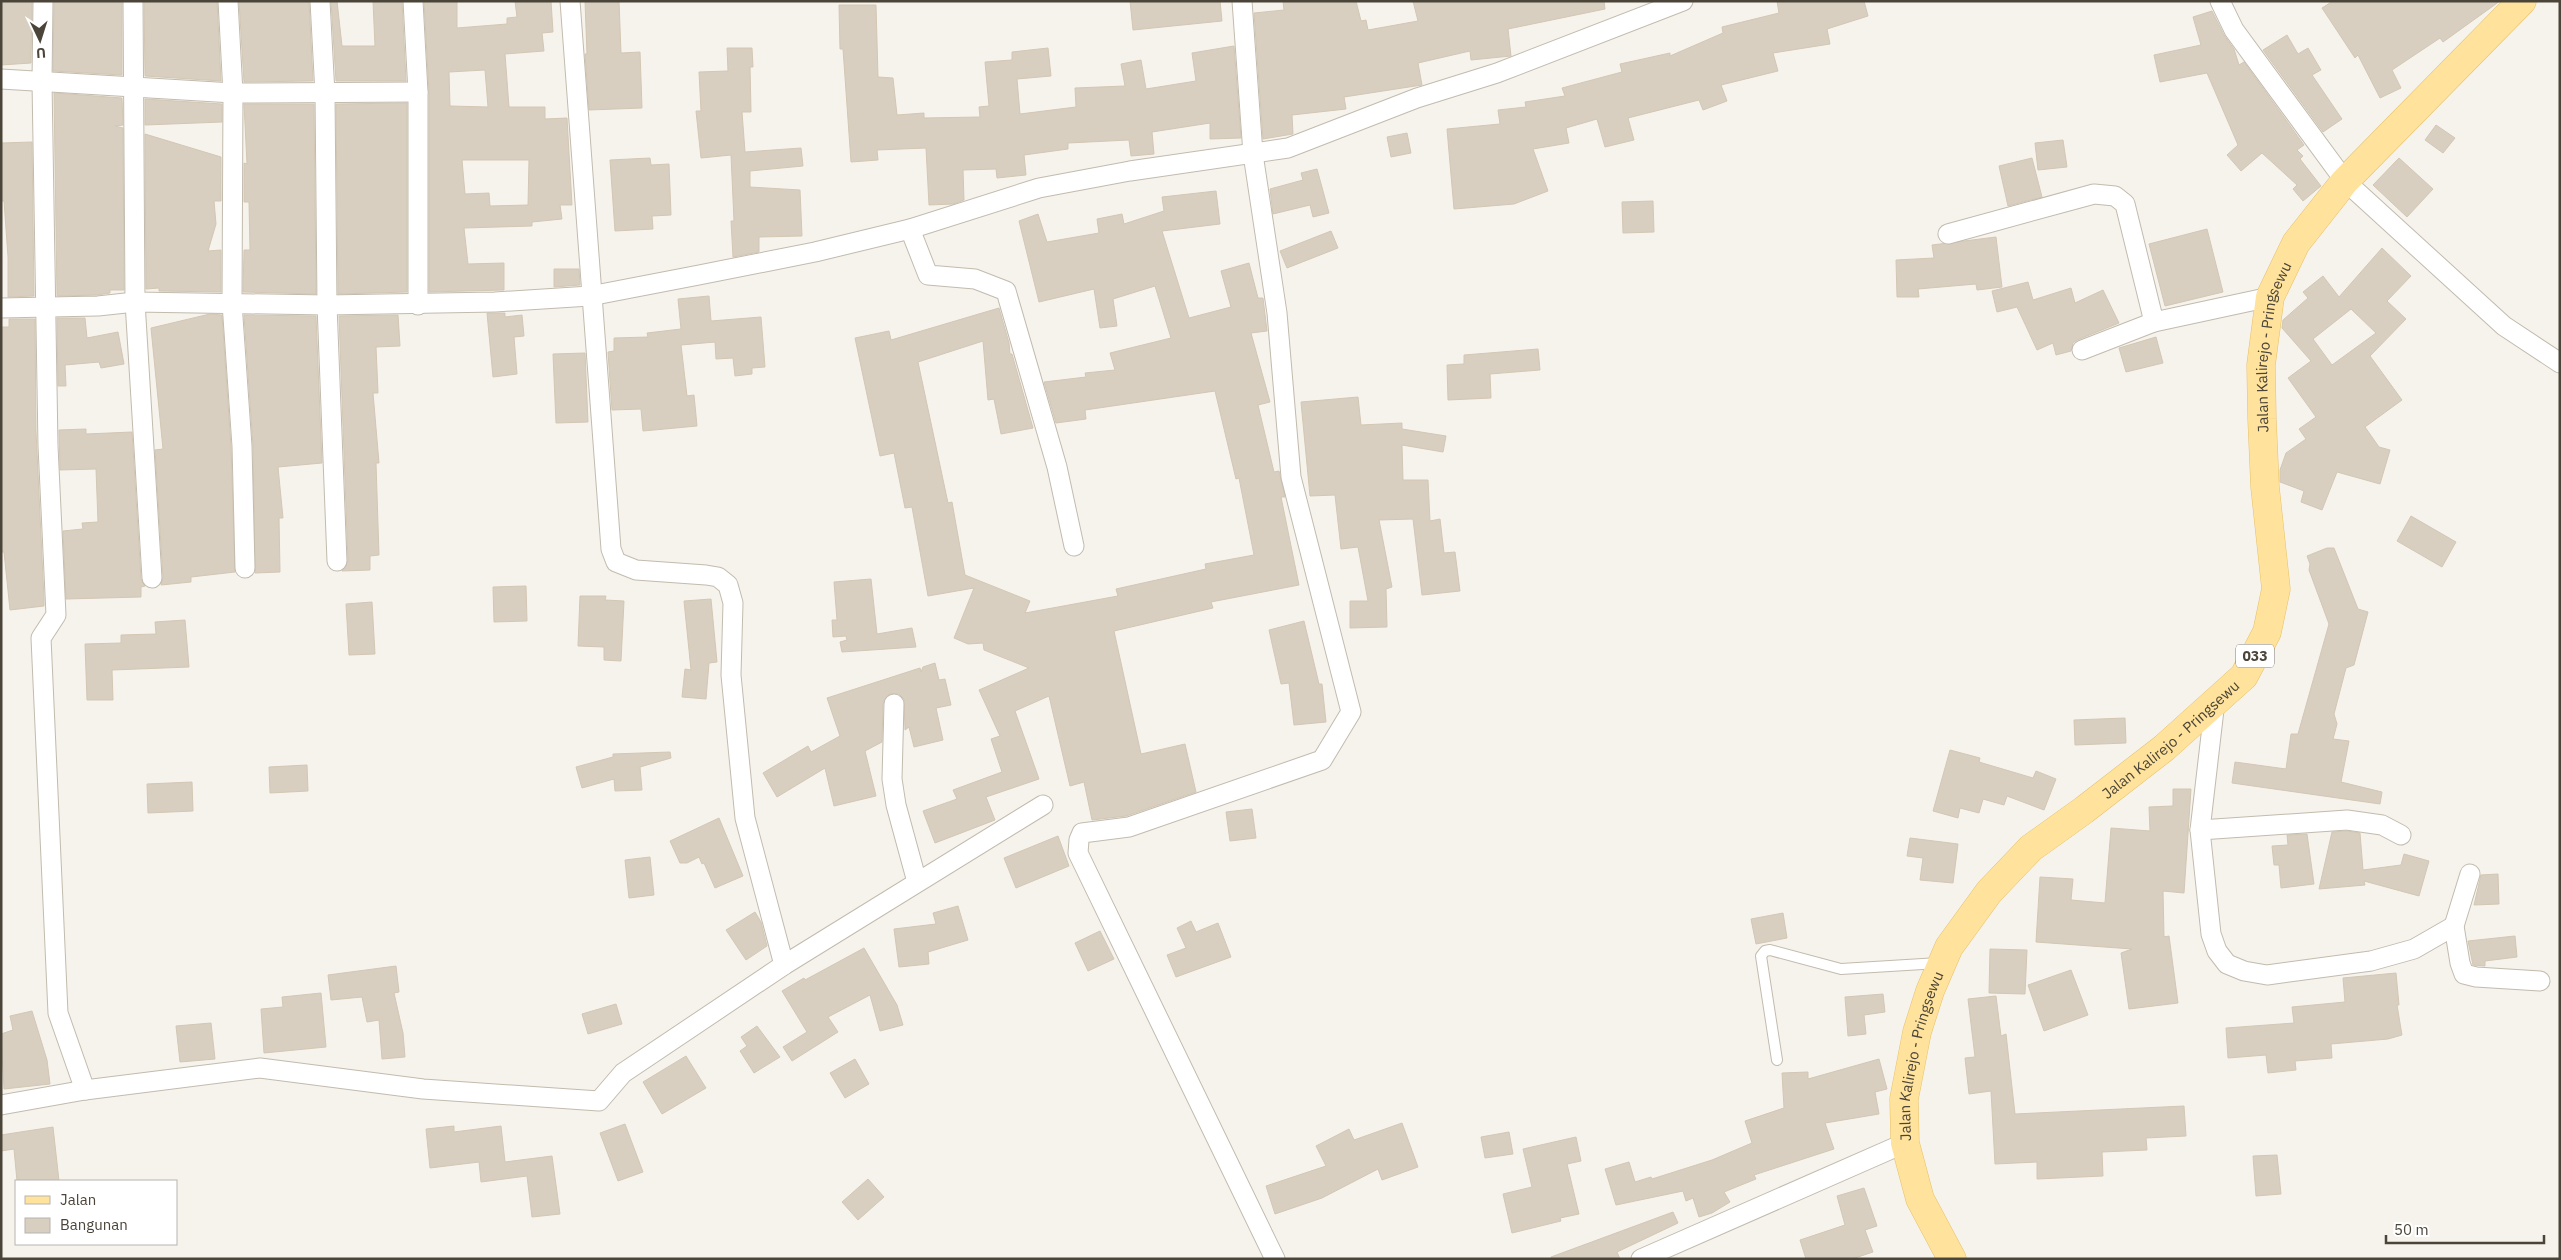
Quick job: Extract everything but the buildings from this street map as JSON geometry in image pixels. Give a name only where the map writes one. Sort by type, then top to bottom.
[{"type":"main road","name":"Jalan Kalirejo - Pringsewu","points":[[1952,1259],[1920,1199],[1905,1143],[1904,1099],[1917,1032],[1949,947],[1990,892],[2031,848],[2164,748],[2244,676],[2268,632],[2276,589],[2265,487],[2262,419],[2261,365],[2270,297],[2296,243],[2344,181],[2522,1]]},
{"type":"street","points":[[43,1],[42,82],[48,446],[56,615],[41,638],[58,1014],[86,1090]]},
{"type":"street","points":[[133,1],[135,302],[152,578]]},
{"type":"street","points":[[228,1],[233,93],[232,303],[242,446],[245,568]]},
{"type":"street","points":[[320,1],[325,94],[328,305],[337,561]]},
{"type":"street","points":[[413,1],[418,92],[418,305]]},
{"type":"street","points":[[570,1],[585,173],[590,296],[608,531],[611,549],[616,562],[636,570],[706,575],[718,578],[728,585],[733,603],[731,675],[745,818],[784,965]]},
{"type":"street","points":[[1242,1],[1253,154],[1278,312],[1291,477],[1351,712],[1322,760],[1129,827],[1082,834],[1078,853],[1275,1259]]},
{"type":"street","points":[[1,308],[98,306],[135,302],[418,305],[590,296],[815,252],[910,229],[1039,188],[1208,159],[1288,148],[1417,98],[1498,73],[1683,1]]},
{"type":"street","points":[[2220,1],[2234,30],[2344,181],[2504,326],[2560,363]]},
{"type":"street","points":[[1,78],[233,93],[418,92]]},
{"type":"street","points":[[1948,234],[2094,194],[2115,196],[2125,204],[2154,322]]},
{"type":"street","points":[[910,229],[928,275],[976,279],[1006,291],[1057,467],[1074,546]]},
{"type":"street","points":[[2082,350],[2154,322],[2270,297]]},
{"type":"street","points":[[2215,701],[2200,830],[2211,934],[2217,951],[2228,964],[2244,971],[2267,975],[2372,961],[2414,949],[2454,926]]},
{"type":"street","points":[[894,704],[892,779],[896,805],[917,882]]},
{"type":"street","points":[[1,1105],[86,1090],[260,1068],[423,1089],[598,1101],[623,1073],[784,965],[1043,805]]},
{"type":"street","points":[[2200,830],[2347,820],[2382,825],[2401,835]]},
{"type":"street","points":[[2470,874],[2454,926],[2464,974],[2476,977],[2540,981]]},
{"type":"street","points":[[1641,1259],[1905,1143]]},
{"type":"lane","points":[[1777,1060],[1761,956],[1764,951],[1770,950],[1840,969],[1942,963]]}]
